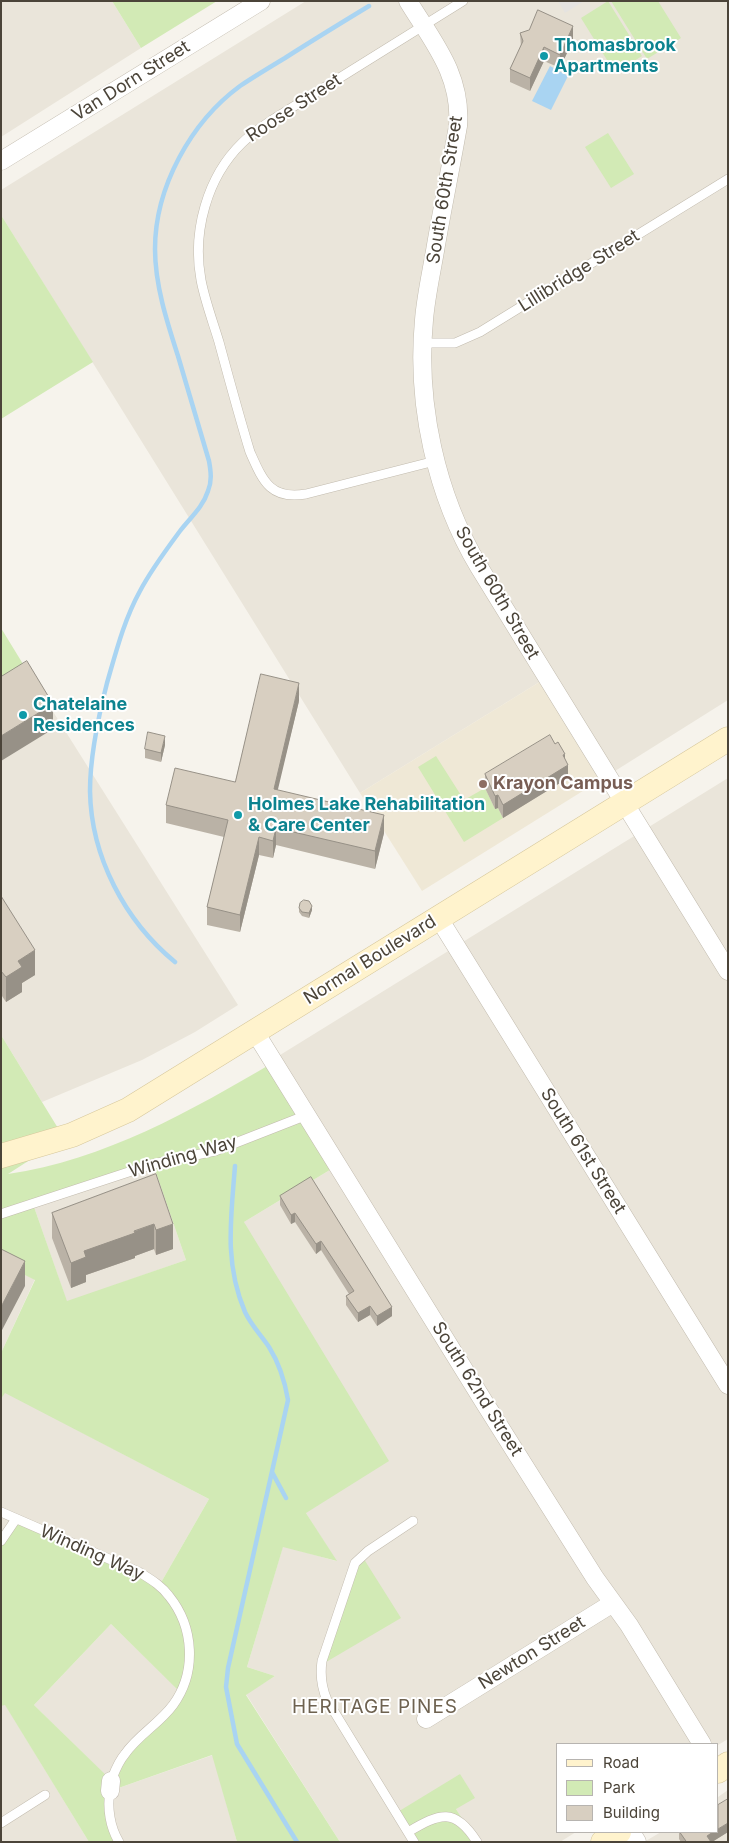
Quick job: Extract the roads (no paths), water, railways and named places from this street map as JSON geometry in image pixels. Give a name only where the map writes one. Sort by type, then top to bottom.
[{"type":"main road","name":"Normal Boulevard","points":[[1,1156],[72,1135],[111,1119],[146,1099],[728,739]]},
{"type":"main road","points":[[604,1842],[618,1833]]},
{"type":"street","name":"Van Dorn Street","points":[[1,161],[261,1]]},
{"type":"street","name":"South 60th Street","points":[[408,1],[452,76],[458,96],[459,112],[427,299],[423,343],[425,400],[435,460],[447,499],[469,552],[728,971]]},
{"type":"street","name":"South 61st Street","points":[[438,918],[728,1384]]},
{"type":"street","name":"South 62nd Street","points":[[255,1032],[500,1427],[595,1578],[629,1625],[701,1743]]},
{"type":"street","name":"Newton Street","points":[[426,1719],[613,1603]]},
{"type":"lane","name":"Roose Street","points":[[435,460],[294,496],[277,492],[265,483],[250,452],[201,280],[199,235],[207,201],[221,168],[232,153],[253,133],[463,1]]},
{"type":"lane","name":"Lillibridge Street","points":[[423,343],[445,344],[460,342],[480,332],[728,179]]},
{"type":"lane","name":"Winding Way","points":[[1,1214],[153,1164],[215,1151],[307,1115]]},
{"type":"lane","name":"Winding Way","points":[[1,1512],[139,1572],[155,1582],[168,1594],[184,1622],[189,1639],[190,1657],[187,1675],[181,1692],[166,1715],[126,1752],[118,1764],[110,1786],[110,1817],[119,1842]]},
{"type":"lane","points":[[1,1541],[16,1519]]},
{"type":"lane","points":[[413,1522],[368,1551],[355,1563],[322,1661],[320,1674],[322,1688],[327,1700],[414,1842]]},
{"type":"lane","points":[[1,1823],[45,1795]]},
{"type":"lane","points":[[408,1832],[426,1821],[443,1816],[461,1821],[468,1827],[477,1842]]},
{"type":"water","points":[[550,66],[568,76],[551,110],[532,101]]},
{"type":"waterway","points":[[175,962],[157,946],[141,927],[126,907],[114,886],[97,840],[92,816],[90,791],[91,764],[98,723],[107,683],[125,625],[134,602],[149,575],[203,502],[211,480],[209,461],[159,290],[155,249],[161,202],[179,158],[206,118],[222,101],[246,82],[369,6]]},
{"type":"waterway","points":[[235,1166],[231,1240],[234,1276],[238,1294],[253,1326],[276,1360],[288,1400],[228,1668],[226,1687],[237,1744],[297,1842]]},
{"type":"waterway","points":[[272,1472],[286,1498]]},
{"type":"place","name":"Thomasbrook Apartments","points":[[544,56]]},
{"type":"place","name":"Chatelaine Residences","points":[[23,715]]},
{"type":"place","name":"Krayon Campus","points":[[483,784]]},
{"type":"place","name":"Holmes Lake Rehabilitation & Care Center","points":[[238,815]]},
{"type":"district","name":"HERITAGE PINES","points":[[375,1707]]}]
